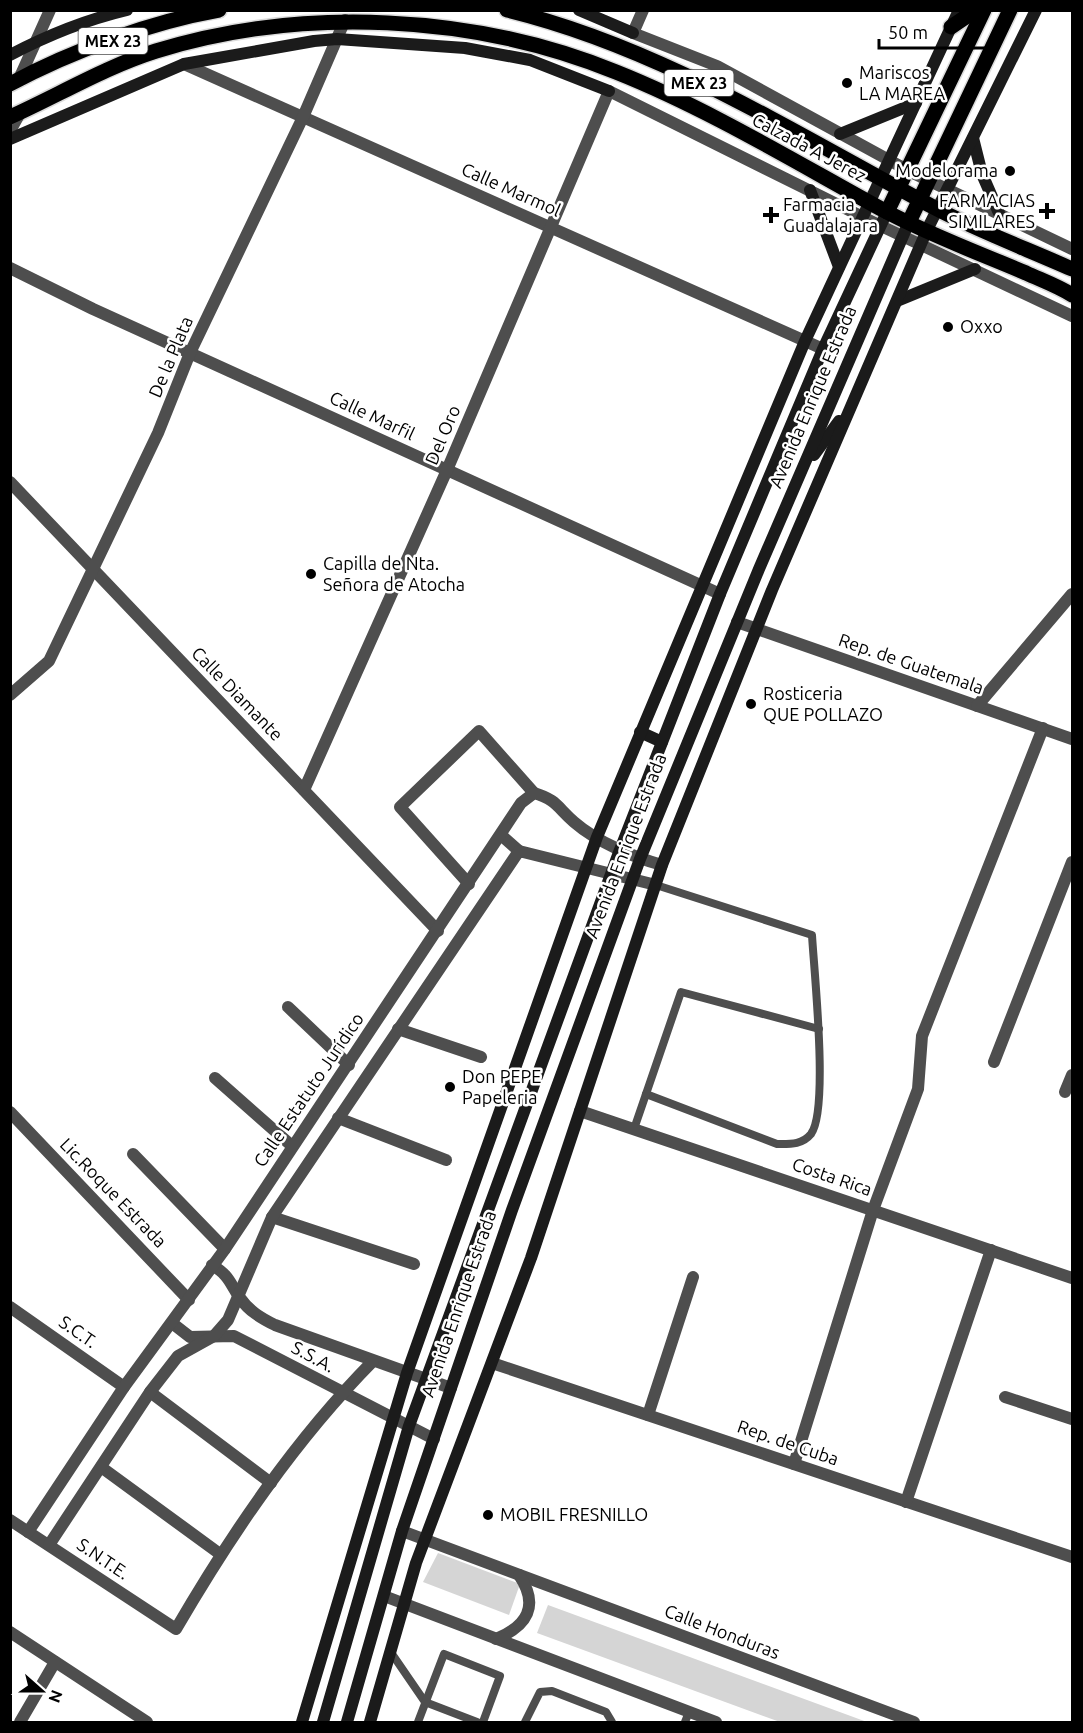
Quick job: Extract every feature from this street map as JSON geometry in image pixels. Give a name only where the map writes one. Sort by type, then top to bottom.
[{"type":"main road","name":"MEX 23","points":[[15,81],[143,30],[190,15],[219,10]]},
{"type":"main road","name":"Calzada A Jerez","points":[[507,10],[628,50],[749,108],[881,178]]},
{"type":"main road","points":[[951,27],[976,10]]},
{"type":"main road","name":"Avenida Enrique Estrada","points":[[884,219],[909,171],[984,10]]},
{"type":"main road","name":"Avenida Enrique Estrada","points":[[906,229],[1010,10]]},
{"type":"main road","name":"Calzada A Jerez","points":[[15,115],[108,70],[157,51],[238,33],[345,20],[457,29],[516,41],[616,72],[683,103],[869,202]]},
{"type":"main road","name":"MEX 23","points":[[881,178],[939,210],[1072,269]]},
{"type":"main road","name":"MEX 23","points":[[869,202],[884,219],[1072,295]]},
{"type":"street","points":[[15,81],[50,10]]},
{"type":"street","points":[[579,10],[717,66],[889,161],[1072,249]]},
{"type":"street","points":[[633,33],[643,10]]},
{"type":"street","points":[[302,1722],[407,1373],[597,837],[805,341],[959,10]]},
{"type":"street","points":[[370,1722],[424,1540],[531,1258],[662,864],[756,629],[924,237],[1036,10]]},
{"type":"street","points":[[10,55],[37,40],[117,11]]},
{"type":"street","name":"De la Plata","points":[[10,695],[49,661],[158,433],[190,353],[303,117],[345,20]]},
{"type":"street","points":[[10,139],[184,64],[337,39],[465,48],[530,60],[609,91],[863,217],[884,219]]},
{"type":"street","name":"Calle Marmol","points":[[184,64],[823,349]]},
{"type":"street","name":"Del Oro","points":[[304,790],[447,470],[609,91]]},
{"type":"street","points":[[840,134],[916,103]]},
{"type":"street","points":[[10,131],[15,115]]},
{"type":"street","points":[[973,138],[982,174],[999,213]]},
{"type":"street","points":[[810,190],[839,267]]},
{"type":"street","name":"Avenida Enrique Estrada","points":[[323,1722],[409,1426],[621,849],[720,594],[823,349],[884,219]]},
{"type":"street","name":"Avenida Enrique Estrada","points":[[347,1722],[402,1531],[512,1210],[640,859],[802,470],[906,229]]},
{"type":"street","points":[[924,237],[975,269],[1072,316]]},
{"type":"street","name":"Calle Marfil","points":[[10,268],[190,353],[720,594]]},
{"type":"street","points":[[897,301],[975,269]]},
{"type":"street","points":[[802,470],[851,406]]},
{"type":"street","name":"Calle Diamante","points":[[10,482],[438,931]]},
{"type":"street","points":[[977,706],[1072,594]]},
{"type":"street","name":"Rep. de Guatemala","points":[[738,622],[1072,739]]},
{"type":"street","points":[[794,1464],[873,1210],[918,1089],[922,1036],[1043,728]]},
{"type":"street","points":[[469,884],[399,807],[479,731],[534,793],[552,799],[575,823],[640,859],[662,864]]},
{"type":"street","points":[[640,732],[662,742]]},
{"type":"street","name":"Calle Estatuto Jurídico","points":[[27,1532],[124,1387],[225,1249],[521,803],[534,793]]},
{"type":"street","points":[[501,835],[519,851],[656,885]]},
{"type":"street","points":[[49,1545],[150,1392],[178,1356],[214,1336],[228,1320],[272,1216],[519,851]]},
{"type":"street","points":[[994,1062],[1072,862]]},
{"type":"street","points":[[288,1006],[349,1065]]},
{"type":"street","points":[[399,1029],[481,1057]]},
{"type":"street","points":[[1065,1092],[1072,1075]]},
{"type":"street","points":[[215,1078],[292,1146]]},
{"type":"street","name":"Costa Rica","points":[[580,1111],[1072,1278]]},
{"type":"street","name":"Lic.Roque Estrada","points":[[10,1112],[189,1300]]},
{"type":"street","points":[[338,1118],[446,1160]]},
{"type":"street","points":[[133,1154],[225,1249]]},
{"type":"street","points":[[272,1216],[414,1264]]},
{"type":"street","points":[[906,1502],[991,1250]]},
{"type":"street","name":"S.S.A.","points":[[212,1266],[231,1281],[239,1298],[252,1312],[275,1325],[451,1388]]},
{"type":"street","points":[[648,1415],[693,1277]]},
{"type":"street","name":"S.C.T.","points":[[10,1307],[124,1387]]},
{"type":"street","name":"S.S.A.","points":[[172,1323],[190,1336],[234,1336],[434,1438]]},
{"type":"street","points":[[101,1467],[220,1554],[271,1483],[342,1393],[374,1361]]},
{"type":"street","name":"Rep. de Cuba","points":[[492,1363],[1072,1557]]},
{"type":"street","points":[[150,1392],[271,1483]]},
{"type":"street","points":[[1005,1397],[1072,1419]]},
{"type":"street","name":"S.N.T.E.","points":[[10,1520],[176,1629],[220,1554]]},
{"type":"street","name":"Calle Honduras","points":[[402,1531],[914,1722]]},
{"type":"street","points":[[496,1639],[512,1632],[524,1621],[529,1605],[528,1589],[519,1575]]},
{"type":"street","points":[[384,1596],[687,1717],[716,1722]]},
{"type":"street","points":[[10,1632],[138,1720]]},
{"type":"street","points":[[20,1722],[55,1662]]},
{"type":"lane","points":[[646,1094],[777,1144],[800,1143],[811,1134],[819,1117],[819,1029],[812,935],[656,885]]},
{"type":"lane","points":[[634,1129],[681,992],[819,1029]]},
{"type":"lane","points":[[390,1651],[425,1702],[477,1722]]},
{"type":"lane","points":[[418,1722],[444,1654],[500,1676],[483,1722]]},
{"type":"lane","points":[[525,1722],[540,1692],[552,1691],[606,1713],[612,1722]]},
{"type":"shaded area","points":[[438,1553],[520,1584],[509,1615],[423,1582]]},
{"type":"shaded area","points":[[548,1605],[867,1722],[780,1722],[537,1633]]},
{"type":"place","name":"Mariscos LA MAREA","points":[[847,83]]},
{"type":"place","name":"Modelorama","points":[[1010,171]]},
{"type":"place","name":"FARMACIAS SIMILARES","points":[[1047,211]]},
{"type":"place","name":"Farmacia Guadalajara","points":[[771,215]]},
{"type":"place","name":"Oxxo","points":[[948,327]]},
{"type":"place","name":"Capilla de Nta. Señora de Atocha","points":[[311,574]]},
{"type":"place","name":"Rosticeria QUE POLLAZO","points":[[751,704]]},
{"type":"place","name":"Don PEPE Papeleria","points":[[450,1087]]},
{"type":"place","name":"MOBIL FRESNILLO","points":[[488,1515]]}]
